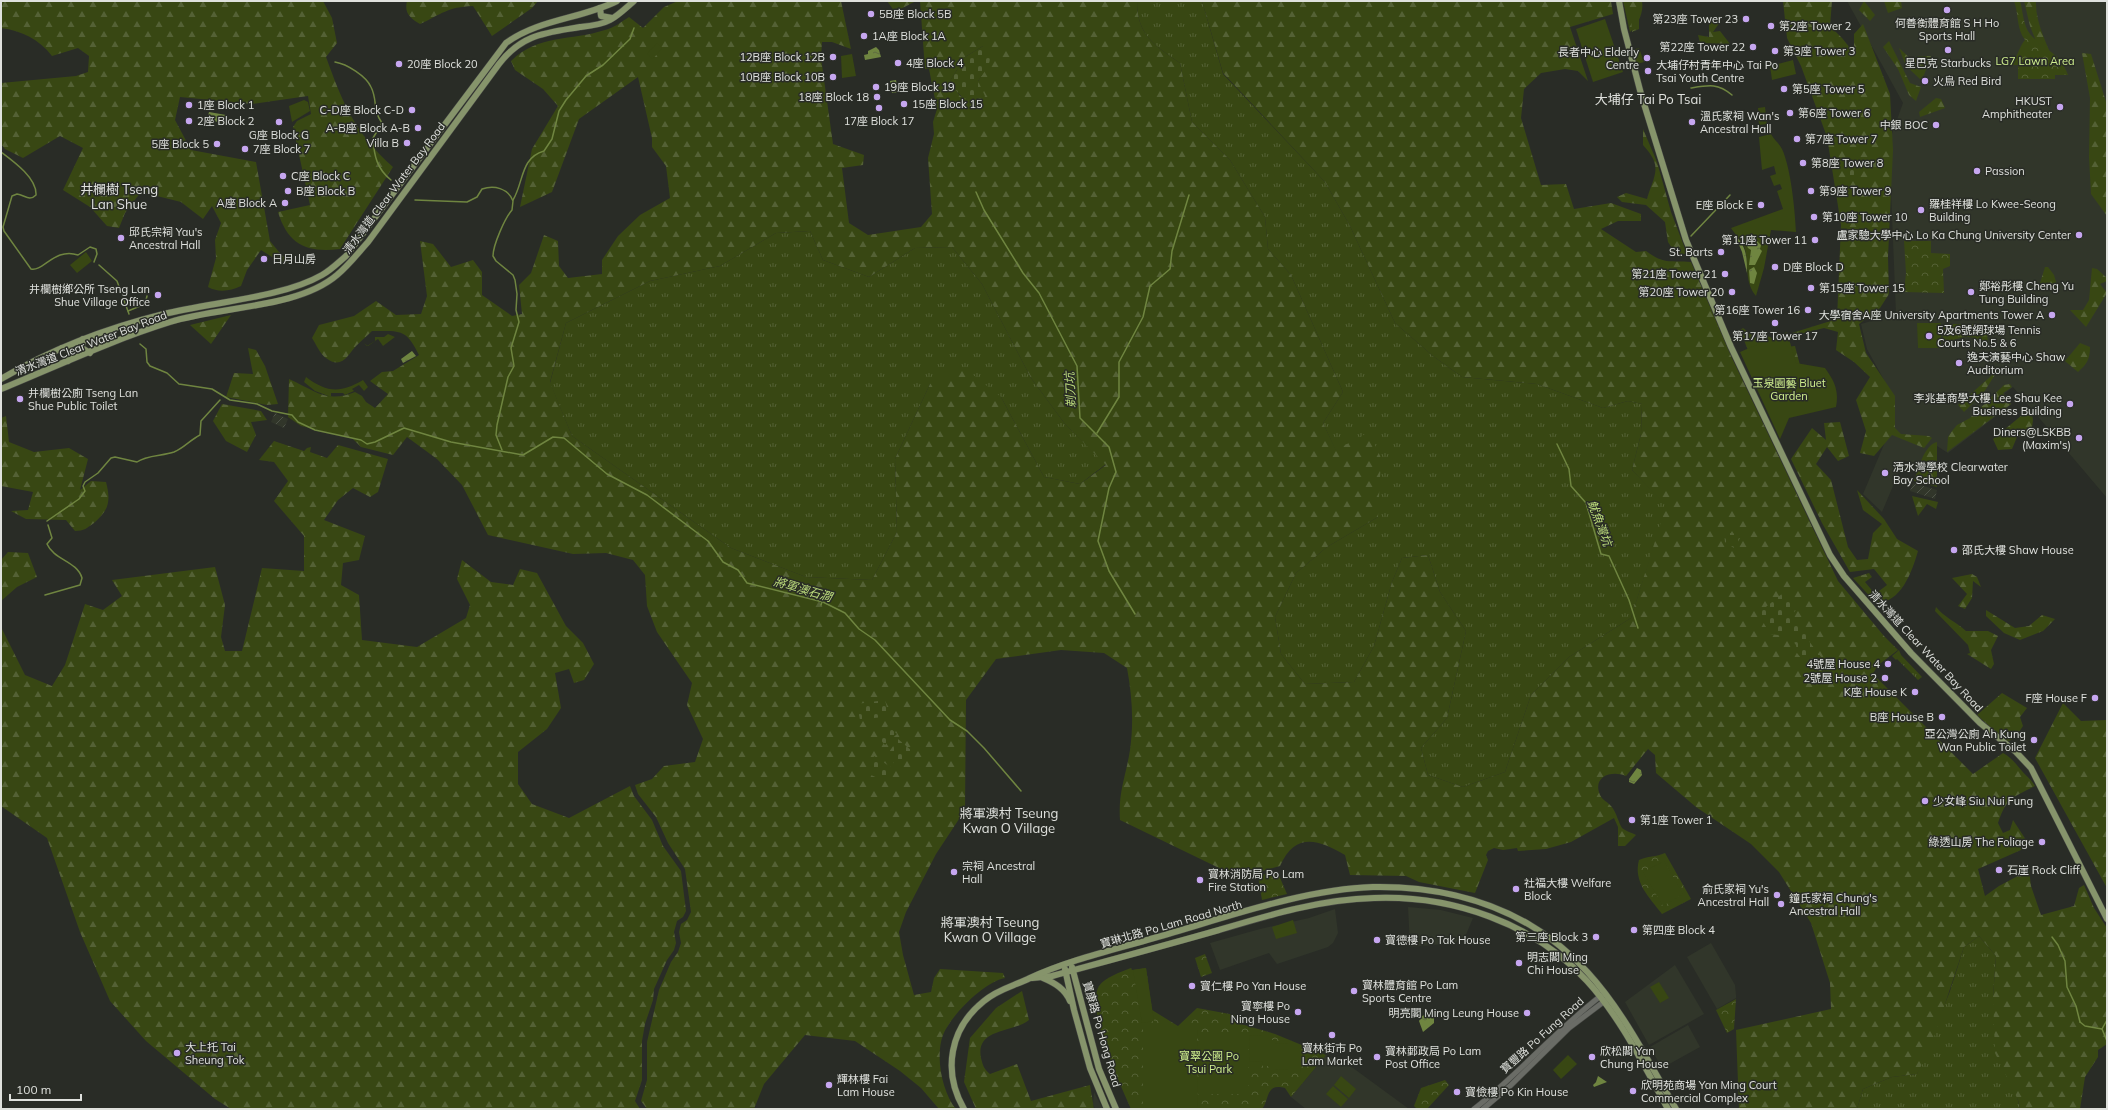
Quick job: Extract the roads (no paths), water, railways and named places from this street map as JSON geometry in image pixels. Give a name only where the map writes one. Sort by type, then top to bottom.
[{"type":"main road","name":"清水灣道 Clear Water Bay Road","points":[[1,379],[60,348],[83,339],[165,314],[305,283],[322,275],[346,256],[506,43],[516,36],[537,26],[600,8],[617,1]]},
{"type":"main road","name":"清水灣道 Clear Water Bay Road","points":[[1,389],[171,322],[281,299],[309,291],[323,284],[342,271],[368,242],[499,64],[513,49],[524,41],[541,34],[596,25],[614,18],[634,1]]},
{"type":"main road","name":"清水灣道 Clear Water Bay Road","points":[[1619,1],[1624,29],[1641,94],[1689,247],[1731,347],[1834,563],[1887,627],[1916,658],[1980,723],[2016,752],[2031,768],[2107,919]]},
{"type":"main road","points":[[600,8],[601,16],[614,18]]},
{"type":"main road","points":[[83,339],[82,348],[90,353]]},
{"type":"main road","points":[[60,348],[72,350],[72,357],[67,362]]},
{"type":"main road","name":"寶琳北路 Po Lam Road North","points":[[964,1109],[955,1093],[951,1073],[952,1052],[958,1032],[971,1014],[985,1000],[1010,985],[1030,978],[1041,972],[1067,964],[1293,899],[1347,889],[1394,887],[1455,895],[1496,908],[1539,930],[1568,952],[1608,995],[1676,1109]]},
{"type":"main road","name":"寶琳北路 Po Lam Road North","points":[[1030,978],[1043,978],[1070,972],[1290,911],[1351,900],[1407,898],[1440,903],[1504,922],[1558,954],[1586,980],[1602,1000],[1668,1109]]},
{"type":"main road","name":"寶康路 Po Hong Road","points":[[1067,964],[1099,1069],[1116,1109]]},
{"type":"main road","name":"寶康路 Po Hong Road","points":[[1070,972],[1074,1010],[1090,1068],[1107,1109]]},
{"type":"main road","points":[[1043,978],[1055,983],[1064,991],[1074,1010]]},
{"type":"street","name":"寶豐路 Po Fung Road","points":[[1482,1109],[1510,1086],[1569,1028],[1608,995]]},
{"type":"street","name":"寶豐路 Po Fung Road","points":[[1474,1109],[1506,1082],[1562,1028],[1602,1000]]},
{"type":"water","points":[[876,47],[879,50],[881,57],[865,60],[864,55],[868,54],[868,51]]},
{"type":"water","points":[[896,80],[898,92],[892,93],[890,81]]},
{"type":"water","points":[[209,112],[226,115],[224,123],[207,120]]},
{"type":"water","points":[[1735,235],[1744,248],[1747,273],[1742,252]]},
{"type":"water","points":[[1749,240],[1757,246],[1756,240],[1761,245],[1760,249],[1762,251],[1755,265],[1749,265],[1751,250],[1745,242]]},
{"type":"water","points":[[1754,267],[1757,273],[1754,284],[1750,283],[1749,270]]},
{"type":"water","points":[[412,351],[416,356],[403,363],[401,359]]},
{"type":"water","points":[[1637,768],[1641,770],[1642,775],[1634,784],[1629,782],[1629,779]]},
{"type":"water","points":[[1427,1014],[1434,1018],[1434,1023],[1423,1032],[1419,1021],[1422,1016]]},
{"type":"water","points":[[1598,1076],[1607,1082],[1594,1087],[1593,1085]]},
{"type":"waterway","points":[[513,200],[527,165],[536,154],[544,151],[552,139],[559,111],[566,100],[586,76],[603,65],[630,39],[634,28]]},
{"type":"waterway","points":[[335,62],[356,71],[369,83],[371,87],[377,113],[382,123],[373,138],[375,156],[379,167],[391,180]]},
{"type":"waterway","points":[[1691,88],[1713,86],[1722,88],[1732,95]]},
{"type":"waterway","points":[[1,152],[29,176],[35,189],[36,195],[31,198],[17,194],[12,196],[3,227],[4,231],[31,269],[36,269],[63,254],[70,253],[78,255],[90,247],[96,249],[97,254],[94,262]]},
{"type":"waterway","points":[[415,200],[467,202],[477,197],[482,189],[491,187],[504,190],[513,201],[512,210],[500,232],[493,256],[496,261],[513,275],[515,280],[517,294],[516,310],[519,322],[511,348],[514,366],[508,377],[497,425],[496,435],[502,450]]},
{"type":"waterway","name":"剃刀坑","points":[[976,192],[984,210],[1023,273],[1039,293],[1077,366],[1080,418],[1109,447],[1116,472],[1109,488],[1098,541],[1109,571],[1135,614]]},
{"type":"waterway","points":[[1097,433],[1119,397],[1119,362],[1143,317],[1150,286],[1170,269],[1172,251],[1189,195]]},
{"type":"waterway","points":[[1691,236],[1730,195]]},
{"type":"waterway","points":[[99,265],[117,281],[129,314]]},
{"type":"waterway","points":[[128,311],[145,304],[147,296]]},
{"type":"waterway","name":"將軍澳石澗","points":[[140,344],[146,349],[147,362],[150,366],[167,373],[179,384],[212,389],[230,400],[257,404],[272,411],[292,415],[298,422],[315,430],[361,440],[367,444],[375,442],[404,428],[451,442],[523,455],[553,437],[564,438],[607,474],[647,495],[708,541],[723,562],[738,570],[747,583],[823,602],[845,613],[859,629],[875,640],[950,720],[967,731],[984,748],[1021,791]]},
{"type":"waterway","points":[[47,521],[79,499],[85,491],[83,486],[85,482],[98,473],[111,458],[115,457],[137,462],[145,458],[174,452],[200,435],[201,421],[220,400]]},
{"type":"waterway","name":"魷魚灣坑","points":[[1557,444],[1569,469],[1571,486],[1586,503],[1601,554],[1609,556],[1629,600],[1638,628]]},
{"type":"waterway","points":[[45,595],[80,585],[82,578],[79,572],[71,564],[50,549],[47,544],[52,538],[48,525]]},
{"type":"waterway","name":"將軍澳石澗","points":[[821,605],[824,595]]},
{"type":"waterway","points":[[2052,937],[2058,945],[2065,961],[2067,987],[2076,1006],[2080,1022]]},
{"type":"waterway","points":[[2102,1029],[2107,1020]]},
{"type":"waterway","points":[[2080,1022],[2085,1026],[2102,1029],[2107,1041]]},
{"type":"place","name":"何善衡體育館 S H Ho Sports Hall","points":[[1947,10]]},
{"type":"place","name":"5B座 Block 5B","points":[[871,14]]},
{"type":"place","name":"第23座 Tower 23","points":[[1746,19]]},
{"type":"place","name":"第2座 Tower 2","points":[[1771,26]]},
{"type":"place","name":"1A座 Block 1A","points":[[864,36]]},
{"type":"place","name":"第22座 Tower 22","points":[[1753,47]]},
{"type":"place","name":"星巴克 Starbucks","points":[[1948,50]]},
{"type":"place","name":"第3座 Tower 3","points":[[1775,51]]},
{"type":"place","name":"12B座 Block 12B","points":[[833,57]]},
{"type":"place","name":"長者中心 Elderly Centre","points":[[1647,58]]},
{"type":"place","name":"4座 Block 4","points":[[898,63]]},
{"type":"place","name":"20座 Block 20","points":[[399,64]]},
{"type":"place","name":"大埔仔村青年中心 Tai Po Tsai Youth Centre","points":[[1648,71]]},
{"type":"place","name":"10B座 Block 10B","points":[[833,77]]},
{"type":"place","name":"火鳥 Red Bird","points":[[1925,81]]},
{"type":"place","name":"19座 Block 19","points":[[876,87]]},
{"type":"place","name":"第5座 Tower 5","points":[[1784,89]]},
{"type":"place","name":"18座 Block 18","points":[[877,97]]},
{"type":"place","name":"15座 Block 15","points":[[904,104]]},
{"type":"place","name":"1座 Block 1","points":[[189,105]]},
{"type":"place","name":"HKUST Amphitheater","points":[[2060,107]]},
{"type":"place","name":"17座 Block 17","points":[[879,108]]},
{"type":"place","name":"C-D座 Block C-D","points":[[412,110]]},
{"type":"place","name":"第6座 Tower 6","points":[[1790,113]]},
{"type":"place","name":"2座 Block 2","points":[[189,121]]},
{"type":"place","name":"G座 Block G","points":[[279,122]]},
{"type":"place","name":"溫氏家祠 Wan's Ancestral Hall","points":[[1692,122]]},
{"type":"place","name":"中銀 BOC","points":[[1936,125]]},
{"type":"place","name":"A-B座 Block A-B","points":[[418,128]]},
{"type":"place","name":"第7座 Tower 7","points":[[1797,139]]},
{"type":"place","name":"Villa B","points":[[407,143]]},
{"type":"place","name":"5座 Block 5","points":[[217,144]]},
{"type":"place","name":"7座 Block 7","points":[[245,149]]},
{"type":"place","name":"第8座 Tower 8","points":[[1803,163]]},
{"type":"place","name":"Passion","points":[[1977,171]]},
{"type":"place","name":"C座 Block C","points":[[283,176]]},
{"type":"place","name":"B座 Block B","points":[[288,191]]},
{"type":"place","name":"第9座 Tower 9","points":[[1811,191]]},
{"type":"place","name":"A座 Block A","points":[[285,203]]},
{"type":"place","name":"E座 Block E","points":[[1761,205]]},
{"type":"place","name":"羅桂祥樓 Lo Kwee-Seong Building","points":[[1921,210]]},
{"type":"place","name":"第10座 Tower 10","points":[[1814,217]]},
{"type":"place","name":"盧家驄大學中心 Lo Ka Chung University Center","points":[[2079,235]]},
{"type":"place","name":"邱氏宗祠 Yau's Ancestral Hall","points":[[121,238]]},
{"type":"place","name":"第11座 Tower 11","points":[[1815,240]]},
{"type":"place","name":"St. Barts","points":[[1721,252]]},
{"type":"place","name":"日月山房","points":[[264,259]]},
{"type":"place","name":"D座 Block D","points":[[1775,267]]},
{"type":"place","name":"第21座 Tower 21","points":[[1725,274]]},
{"type":"place","name":"第15座 Tower 15","points":[[1811,288]]},
{"type":"place","name":"第20座 Tower 20","points":[[1732,292]]},
{"type":"place","name":"鄭裕彤樓 Cheng Yu Tung Building","points":[[1971,292]]},
{"type":"place","name":"井欄樹鄉公所 Tseng Lan Shue Village Office","points":[[158,295]]},
{"type":"place","name":"第16座 Tower 16","points":[[1808,310]]},
{"type":"place","name":"大學宿舍A座 University Apartments Tower A","points":[[2052,315]]},
{"type":"place","name":"第17座 Tower 17","points":[[1775,323]]},
{"type":"place","name":"5及6號網球場 Tennis Courts No.5 & 6","points":[[1929,336]]},
{"type":"place","name":"逸夫演藝中心 Shaw Auditorium","points":[[1959,363]]},
{"type":"place","name":"井欄樹公廁 Tseng Lan Shue Public Toilet","points":[[20,399]]},
{"type":"place","name":"李兆基商學大樓 Lee Shau Kee Business Building","points":[[2070,404]]},
{"type":"place","name":"Diners@LSKBB (Maxim's)","points":[[2079,438]]},
{"type":"place","name":"清水灣學校 Clearwater Bay School","points":[[1885,473]]},
{"type":"place","name":"邵氏大樓 Shaw House","points":[[1954,550]]},
{"type":"place","name":"4號屋 House 4","points":[[1888,664]]},
{"type":"place","name":"2號屋 House 2","points":[[1885,678]]},
{"type":"place","name":"K座 House K","points":[[1915,692]]},
{"type":"place","name":"F座 House F","points":[[2095,698]]},
{"type":"place","name":"B座 House B","points":[[1942,717]]},
{"type":"place","name":"亞公灣公廁 Ah Kung Wan Public Toilet","points":[[2034,740]]},
{"type":"place","name":"少女峰 Siu Nui Fung","points":[[1925,801]]},
{"type":"place","name":"第1座 Tower 1","points":[[1632,820]]},
{"type":"place","name":"綠透山房 The Foliage","points":[[2042,842]]},
{"type":"place","name":"石崖 Rock Cliff","points":[[1999,870]]},
{"type":"place","name":"宗祠 Ancestral Hall","points":[[954,872]]},
{"type":"place","name":"寶林消防局 Po Lam Fire Station","points":[[1200,880]]},
{"type":"place","name":"社福大樓 Welfare Block","points":[[1516,889]]},
{"type":"place","name":"俞氏家祠 Yu's Ancestral Hall","points":[[1777,895]]},
{"type":"place","name":"鐘氏家祠 Chung's Ancestral Hall","points":[[1781,904]]},
{"type":"place","name":"第四座 Block 4","points":[[1634,930]]},
{"type":"place","name":"第三座 Block 3","points":[[1596,937]]},
{"type":"place","name":"寶德樓 Po Tak House","points":[[1377,940]]},
{"type":"place","name":"明志閣 Ming Chi House","points":[[1519,963]]},
{"type":"place","name":"寶仁樓 Po Yan House","points":[[1192,986]]},
{"type":"place","name":"寶林體育館 Po Lam Sports Centre","points":[[1354,991]]},
{"type":"place","name":"寶寧樓 Po Ning House","points":[[1298,1012]]},
{"type":"place","name":"明亮閣 Ming Leung House","points":[[1527,1013]]},
{"type":"place","name":"寶林街市 Po Lam Market","points":[[1332,1035]]},
{"type":"place","name":"大上托 Tai Sheung Tok","points":[[177,1053]]},
{"type":"place","name":"寶林郵政局 Po Lam Post Office","points":[[1377,1057]]},
{"type":"place","name":"欣松閣 Yan Chung House","points":[[1592,1057]]},
{"type":"place","name":"輝林樓 Fai Lam House","points":[[829,1085]]},
{"type":"place","name":"欣明苑商場 Yan Ming Court Commercial Complex","points":[[1633,1091]]},
{"type":"place","name":"寶儉樓 Po Kin House","points":[[1457,1092]]},
{"type":"district","name":"大埔仔 Tai Po Tsai","points":[[1648,99]]},
{"type":"district","name":"井欄樹 Tseng Lan Shue","points":[[119,196]]},
{"type":"district","name":"將軍澳村 Tseung Kwan O Village","points":[[1009,820]]},
{"type":"district","name":"將軍澳村 Tseung Kwan O Village","points":[[990,930]]},
{"type":"park label","name":"LG7 Lawn Area","points":[[2035,61]]},
{"type":"park label","name":"玉泉園藝 Bluet Garden","points":[[1789,389]]},
{"type":"park label","name":"寶翠公園 Po Tsui Park","points":[[1209,1062]]}]
